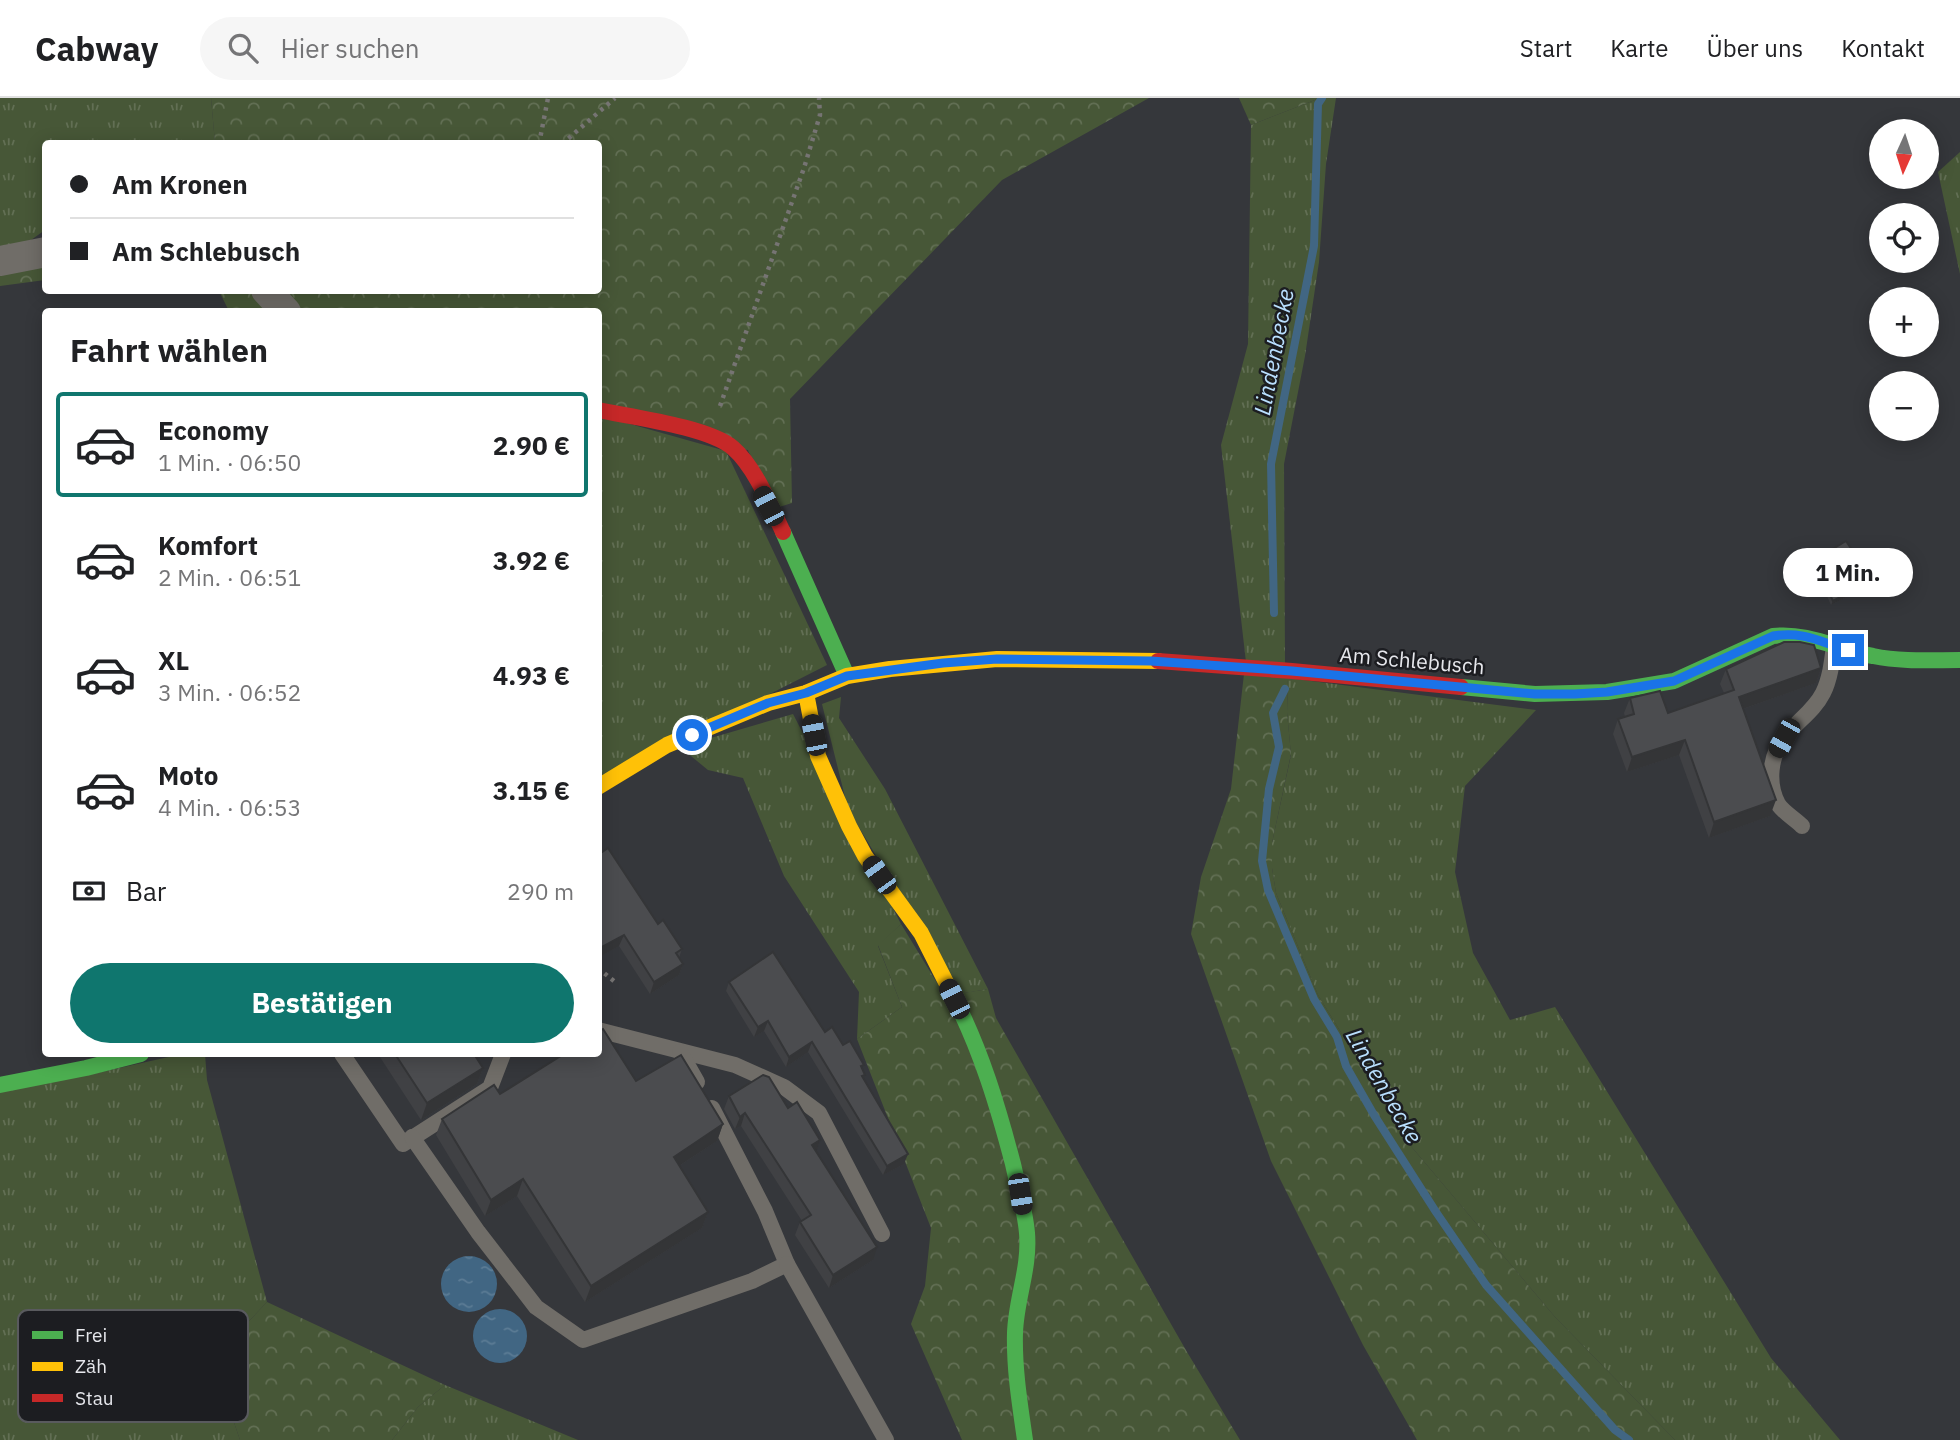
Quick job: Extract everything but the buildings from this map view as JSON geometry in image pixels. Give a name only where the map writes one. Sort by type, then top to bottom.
[{"type":"street","points":[[0,261],[42,252]]},
{"type":"street","points":[[270,294],[282,308]]},
{"type":"street","points":[[602,411],[708,436],[735,449],[749,469],[784,536],[847,676]]},
{"type":"street","name":"Am Schlebusch","points":[[602,785],[667,745],[768,703],[806,693],[847,676],[943,663],[997,659],[1137,661],[1292,671],[1535,694],[1575,694],[1607,692],[1674,681],[1773,636],[1790,633],[1808,635],[1834,646],[1890,659],[1960,660]]},
{"type":"street","points":[[806,693],[818,756],[849,826],[865,856],[921,933],[966,1021],[998,1107],[1027,1232],[1027,1267],[1015,1331],[1017,1378],[1025,1440]]},
{"type":"street","points":[[0,1085],[129,1057]]},
{"type":"lane","points":[[1802,826],[1779,805],[1772,784],[1772,759],[1784,738],[1823,693],[1834,646]]},
{"type":"lane","points":[[602,1032],[735,1065],[784,1087],[819,1113],[882,1234]]},
{"type":"lane","points":[[680,1052],[728,1136],[765,1211],[787,1264],[886,1440]]},
{"type":"lane","points":[[344,1057],[403,1144],[490,1088],[502,1057]]},
{"type":"lane","points":[[412,1137],[478,1232],[536,1307],[583,1340],[752,1281],[787,1264]]},
{"type":"path","points":[[540,140],[548,98]]},
{"type":"path","points":[[567,140],[615,98]]},
{"type":"path","points":[[708,436],[789,214],[820,115],[819,98]]},
{"type":"path","points":[[602,971],[615,982]]},
{"type":"green space","points":[[0,98],[211,98],[215,140],[42,140],[42,232],[10,255],[0,256]]},
{"type":"green space","points":[[211,98],[1149,98],[1002,180],[790,399],[792,503],[776,508],[748,450],[602,403],[602,308],[289,308],[273,294],[602,294],[602,140],[215,140]]},
{"type":"green space","points":[[1239,98],[1320,98],[1251,125]]},
{"type":"green space","points":[[1320,98],[1336,98],[1326,164],[1319,262],[1305,356],[1284,464],[1285,665],[1246,662],[1221,445],[1248,344],[1251,125]]},
{"type":"green space","points":[[1960,152],[1960,274],[1939,177],[1939,171]]},
{"type":"green space","points":[[42,259],[42,280],[0,286],[0,267]]},
{"type":"green space","points":[[220,294],[263,294],[277,308],[228,308]]},
{"type":"green space","points":[[602,416],[726,451],[827,665],[602,779]]},
{"type":"green space","points":[[1244,674],[1288,678],[1287,712],[1291,754],[1272,843],[1272,868],[1276,893],[1318,995],[1410,1145],[1555,1317],[1675,1440],[1417,1440],[1363,1345],[1271,1161],[1191,934],[1201,877],[1231,789]]},
{"type":"green space","points":[[1288,678],[1536,710],[1465,786],[1455,872],[1473,953],[1510,1020],[1555,1007],[1771,1358],[1840,1440],[1675,1440],[1555,1317],[1410,1145],[1318,995],[1276,893],[1272,843],[1291,755],[1287,712]]},
{"type":"green space","points":[[841,697],[839,718],[885,789],[988,989],[959,994],[848,809],[822,704]]},
{"type":"green space","points":[[793,714],[901,924],[878,946],[902,1007],[857,1039],[859,992],[784,876],[743,778],[708,770],[680,747]]},
{"type":"green space","points":[[901,924],[945,996],[988,989],[996,1018],[1240,1440],[962,1440],[911,1324],[925,1286],[931,1228],[857,1039],[902,1007],[878,945]]},
{"type":"green space","points":[[169,1057],[205,1057],[207,1080],[267,1302],[248,1322],[248,1310],[18,1310],[18,1422],[234,1422],[240,1440],[0,1440],[0,1092]]},
{"type":"green space","points":[[267,1302],[445,1385],[418,1407],[392,1440],[240,1440],[234,1422],[248,1422],[248,1322]]},
{"type":"green space","points":[[445,1385],[578,1440],[392,1440],[418,1407]]},
{"type":"water","points":[[469,1256],[489,1264],[497,1284],[489,1304],[469,1312],[449,1304],[441,1284],[449,1264]]},
{"type":"water","points":[[505,1309],[515,1313],[523,1321],[527,1336],[523,1351],[515,1359],[495,1363],[485,1359],[477,1351],[473,1331],[477,1321],[485,1313]]},
{"type":"waterway","name":"Lindenbecke","points":[[1274,613],[1271,464],[1314,246],[1318,104],[1322,98]]},
{"type":"waterway","name":"Lindenbecke","points":[[1285,689],[1273,713],[1279,747],[1269,789],[1262,861],[1268,890],[1314,999],[1337,1037],[1346,1066],[1374,1115],[1486,1285],[1615,1430],[1629,1440]]},
{"type":"traffic: fast","points":[[783,532],[847,676]]},
{"type":"traffic: fast","points":[[1461,687],[1535,694],[1607,692],[1674,681],[1773,636],[1786,635],[1884,658],[1960,660]]},
{"type":"traffic: fast","points":[[954,998],[981,1058],[995,1100],[1025,1216],[1027,1259],[1016,1320],[1015,1346],[1025,1440]]},
{"type":"traffic: fast","points":[[0,1085],[129,1057]]},
{"type":"traffic: slow","points":[[602,785],[667,745],[768,703],[806,693],[847,676],[890,669],[997,659],[1158,661]]},
{"type":"traffic: slow","points":[[806,693],[818,756],[849,826],[865,856],[921,933],[954,998]]},
{"type":"traffic: jam","points":[[602,411],[706,434],[733,448],[755,476],[783,532]]},
{"type":"traffic: jam","points":[[1158,661],[1461,687]]},
{"type":"route","points":[[692,735],[768,703],[806,693],[847,676],[890,668],[997,659],[1151,661],[1292,671],[1535,694],[1575,694],[1607,692],[1674,681],[1773,636],[1790,633],[1808,635],[1848,650]]}]
